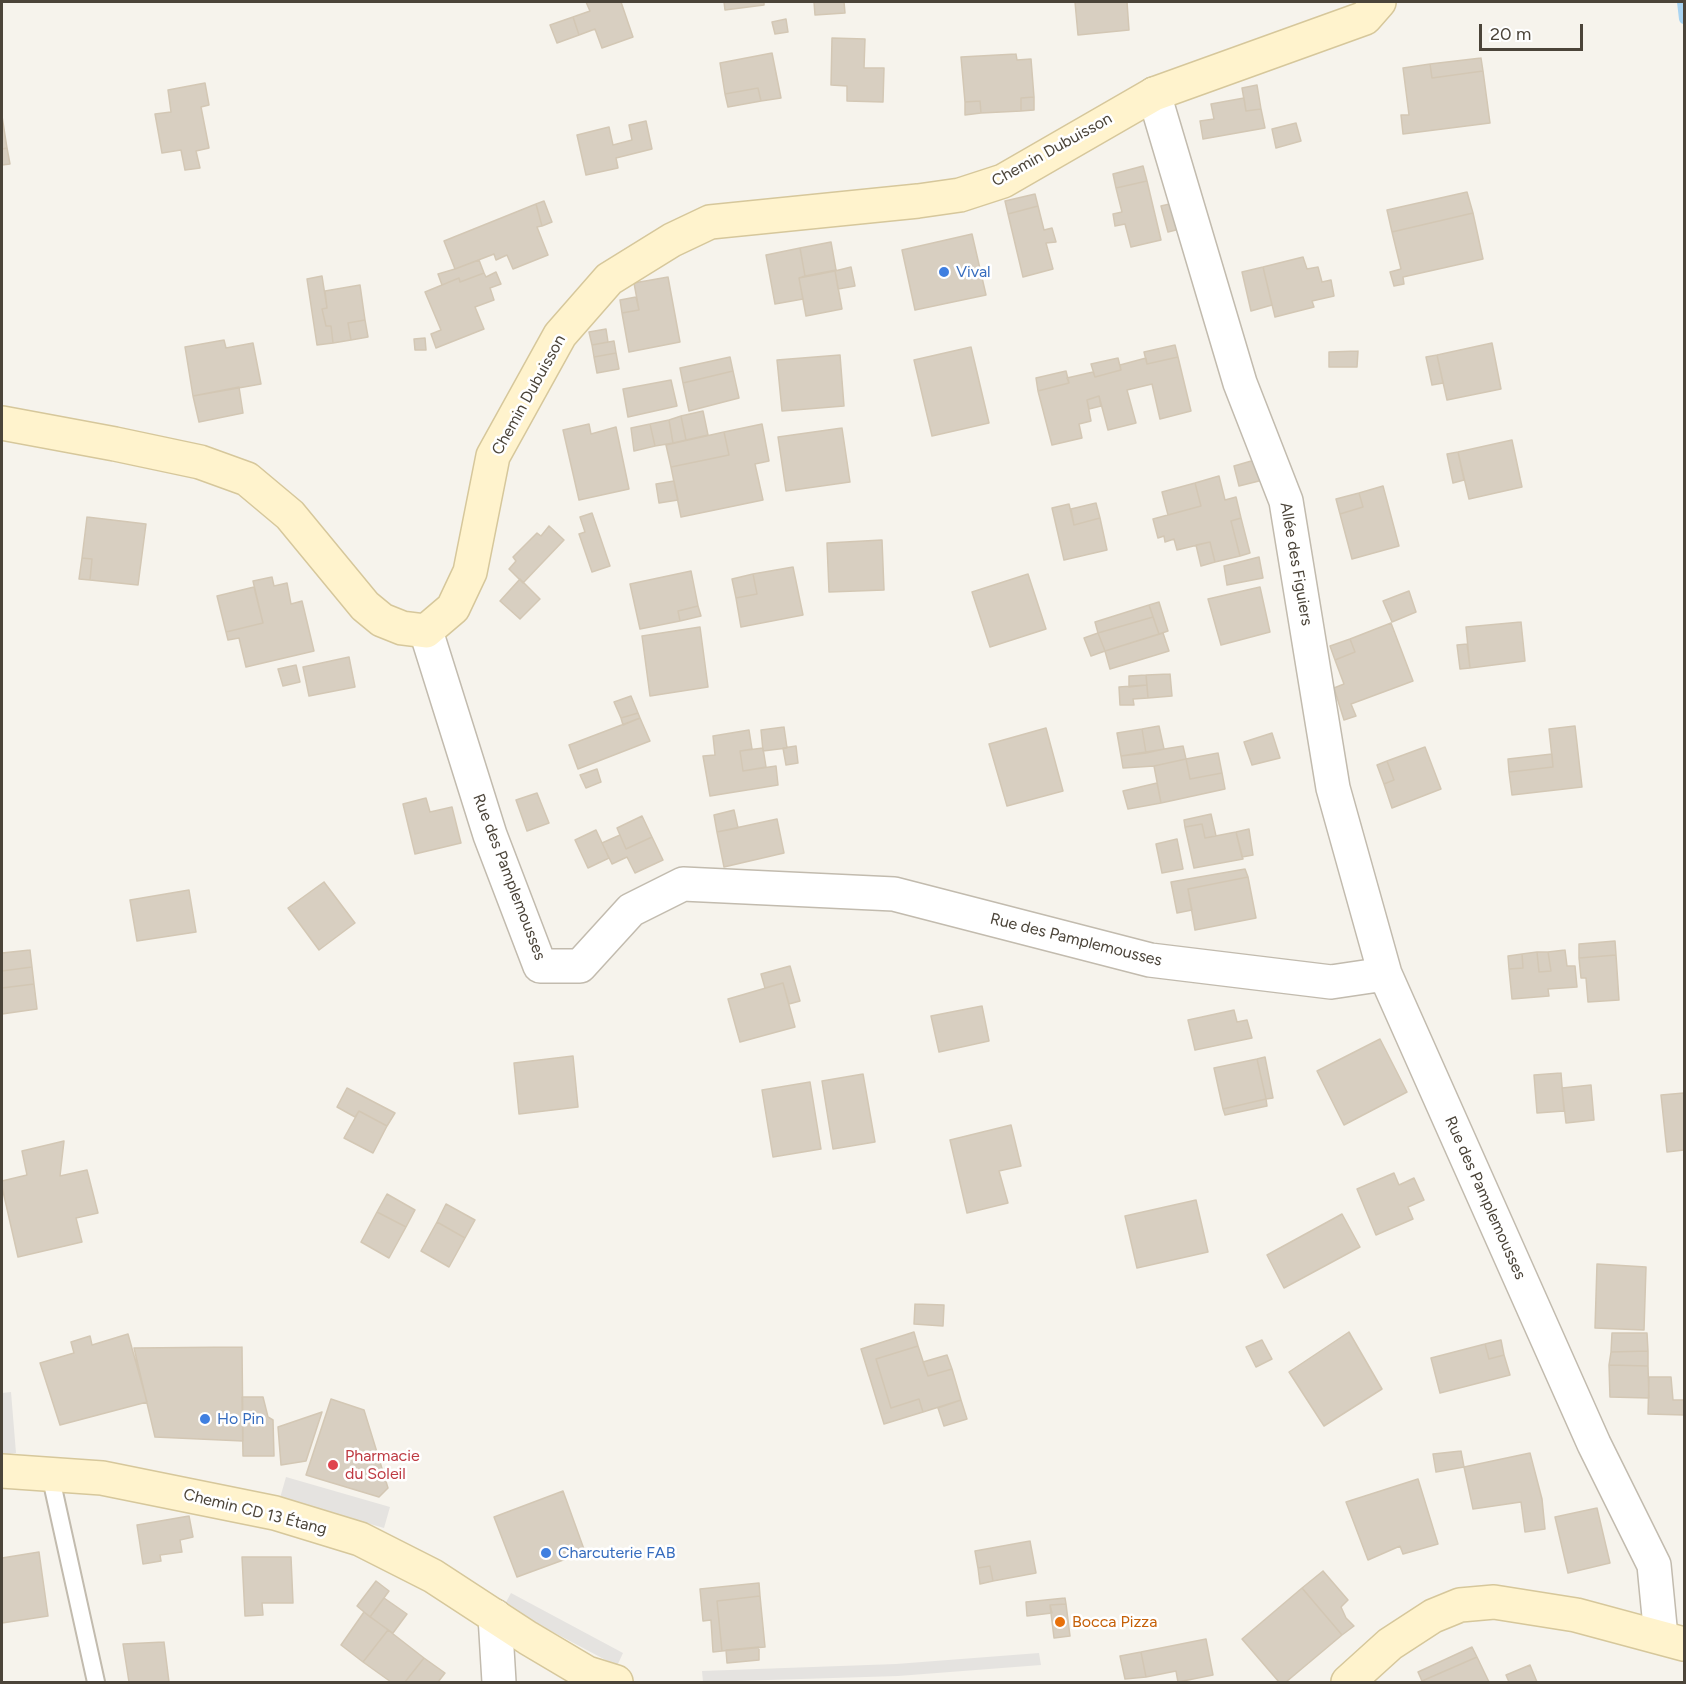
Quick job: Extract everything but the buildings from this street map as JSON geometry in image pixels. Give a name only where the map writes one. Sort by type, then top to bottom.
[{"type":"main road","name":"Chemin Dubuisson","points":[[426,631],[453,608],[470,573],[493,456],[560,335],[609,279],[672,240],[710,222],[918,201],[960,195],[1003,181],[1154,94],[1365,18],[1379,2]]},
{"type":"main road","points":[[2,423],[200,462],[247,479],[290,514],[365,606],[382,620],[402,628],[426,631]]},
{"type":"main road","name":"Chemin CD 13 Étang","points":[[2,1471],[102,1478],[263,1511],[360,1539],[433,1576],[528,1638],[587,1673],[615,1683]]},
{"type":"main road","points":[[1348,1683],[1390,1644],[1433,1616],[1460,1605],[1494,1602],[1576,1615],[1673,1641]]},
{"type":"street","name":"Allée des Figuiers","points":[[1154,94],[1240,382],[1286,501],[1333,788],[1384,974]]},
{"type":"street","name":"Rue des Pamplemousses","points":[[426,631],[490,835],[540,966],[580,966],[631,910],[683,884],[894,894],[1150,960],[1331,982],[1384,974],[1594,1444],[1654,1565],[1673,1641]]},
{"type":"street","points":[[495,1616],[499,1683]]},
{"type":"lane","points":[[50,1474],[96,1683]]},
{"type":"shaded area","points":[[11,1392],[16,1453],[2,1455],[2,1393]]},
{"type":"shaded area","points":[[286,1477],[390,1507],[384,1528],[280,1498]]},
{"type":"shaded area","points":[[511,1593],[623,1653],[617,1666],[504,1606]]},
{"type":"shaded area","points":[[1039,1653],[1041,1665],[898,1676],[703,1682],[702,1671],[896,1664]]},
{"type":"waterway","points":[[1682,2],[1684,19]]},
{"type":"place","name":"Vival","points":[[944,272]]},
{"type":"place","name":"Ho Pin","points":[[205,1419]]},
{"type":"place","name":"Pharmacie du Soleil","points":[[333,1465]]},
{"type":"place","name":"Charcuterie FAB","points":[[546,1553]]},
{"type":"place","name":"Bocca Pizza","points":[[1060,1622]]}]
